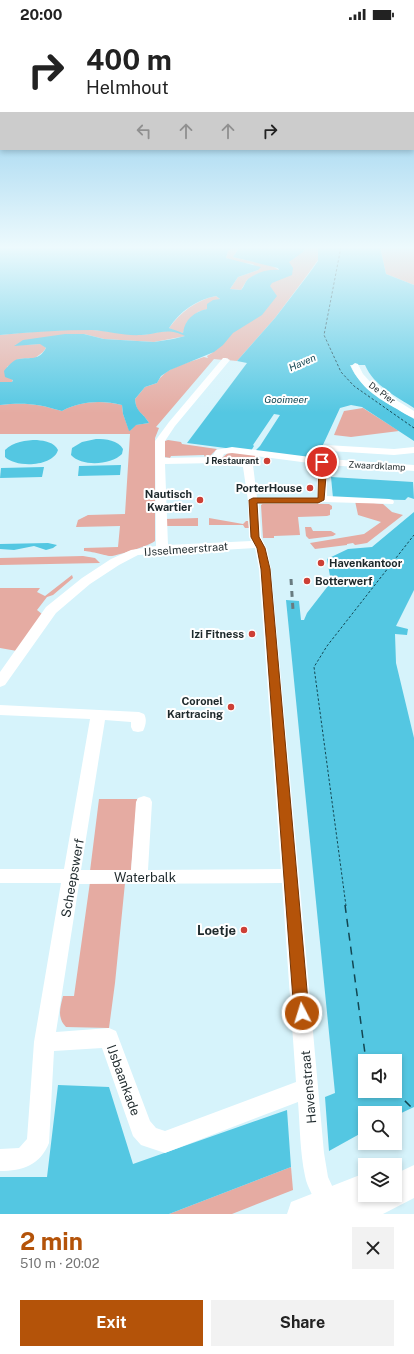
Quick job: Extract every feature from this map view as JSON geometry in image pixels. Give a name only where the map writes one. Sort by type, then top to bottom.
[{"type":"street","points":[[162,549],[160,441],[168,429],[226,360]]},
{"type":"street","name":"De Pier","points":[[355,366],[358,373],[373,389],[414,415]]},
{"type":"street","name":"Zwaardklamp","points":[[414,450],[394,452],[326,448],[322,462],[414,468]]},
{"type":"street","points":[[160,461],[216,460],[220,452],[232,450],[322,462],[322,499]]},
{"type":"street","name":"Havenstraat","points":[[216,460],[248,465],[251,495],[253,500],[255,537],[259,544],[265,569],[276,682],[290,876],[313,1153],[317,1178],[327,1211]]},
{"type":"street","points":[[253,500],[318,501],[322,499],[389,502]]},
{"type":"street","name":"IJsselmeerstraat","points":[[0,682],[51,610],[86,581],[115,562],[135,552],[162,549],[259,544]]},
{"type":"street","points":[[0,710],[139,717],[138,727]]},
{"type":"street","name":"Scheepswerf","points":[[44,1042],[98,715]]},
{"type":"street","points":[[140,877],[144,802]]},
{"type":"street","name":"Waterbalk","points":[[0,876],[290,876]]},
{"type":"street","name":"IJsbaankade","points":[[44,1042],[109,1038],[141,1128],[149,1137],[165,1142],[308,1088]]},
{"type":"street","points":[[0,1160],[20,1160],[30,1155],[38,1143],[44,1042]]},
{"type":"street","points":[[402,1176],[414,1173]]},
{"type":"street","points":[[402,1187],[414,1181]]},
{"type":"street","points":[[327,1211],[358,1193]]},
{"type":"street","points":[[327,1211],[361,1202]]},
{"type":"shaded area","points":[[198,302],[216,302],[208,309],[198,312],[187,322],[183,333],[179,332],[186,336],[154,342],[104,339],[84,334],[15,345],[41,344],[46,348],[35,358],[18,359],[7,367],[13,379],[12,382],[0,382],[0,335],[70,330],[93,330],[139,335],[175,331],[169,328],[184,312]]},
{"type":"shaded area","points":[[255,302],[287,302],[237,361],[227,360],[228,358],[224,360],[214,359],[156,427],[159,428],[155,438],[155,541],[128,552],[112,556],[84,551],[84,548],[118,547],[120,526],[76,527],[78,520],[88,515],[125,514],[130,434],[0,434],[0,405],[31,404],[62,411],[76,405],[91,402],[106,402],[122,405],[123,414],[129,430],[131,430],[135,425],[149,423],[138,410],[135,399],[145,387],[157,383],[165,373],[171,369],[204,357],[208,358],[207,356],[212,353]]},
{"type":"shaded area","points":[[363,408],[399,431],[351,437],[334,435],[344,411]]},
{"type":"shaded area","points":[[165,441],[181,442],[182,444],[217,449],[209,457],[205,457],[204,455],[171,456],[170,458],[165,457]]},
{"type":"shaded area","points":[[229,452],[257,455],[253,462],[250,463],[241,460],[222,458]]},
{"type":"shaded area","points":[[355,501],[383,504],[392,512],[403,515],[367,543],[355,545],[353,543],[315,549],[310,543],[364,534],[381,522],[358,515]]},
{"type":"shaded area","points":[[264,503],[329,504],[332,506],[332,509],[330,510],[330,515],[327,516],[298,517],[300,535],[263,538],[261,505]]},
{"type":"shaded area","points":[[198,518],[198,526],[165,526],[165,519]]},
{"type":"shaded area","points":[[209,518],[243,524],[248,521],[249,528],[245,528],[243,525],[209,525]]},
{"type":"shaded area","points":[[305,527],[311,527],[313,531],[331,531],[336,534],[333,536],[309,539],[306,536]]},
{"type":"shaded area","points":[[83,556],[95,558],[100,563],[0,565],[0,558]]},
{"type":"shaded area","points":[[72,575],[73,578],[53,595],[47,597],[37,610],[42,614],[17,651],[0,648],[0,588],[40,588],[37,592],[45,596]]},
{"type":"shaded area","points":[[99,799],[137,799],[131,871],[90,871]]},
{"type":"shaded area","points":[[90,882],[125,883],[109,1028],[66,1027],[60,1016],[63,996],[74,996]]},
{"type":"shaded area","points":[[291,1167],[293,1190],[232,1214],[169,1214]]},
{"type":"water","points":[[0,302],[197,302],[183,311],[169,328],[183,333],[188,320],[194,314],[207,309],[207,304],[209,302],[272,302],[262,315],[233,333],[223,345],[214,352],[170,370],[161,376],[157,383],[145,387],[135,399],[138,410],[149,423],[136,425],[129,431],[123,414],[122,405],[114,403],[84,403],[62,411],[31,404],[0,405],[0,382],[12,382],[13,380],[5,377],[5,369],[17,359],[37,357],[46,348],[40,344],[14,346],[23,340],[65,334],[84,334],[104,339],[154,342],[185,336],[168,331],[135,335],[92,330],[46,331],[0,335]]},
{"type":"water","name":"Gooimeer","points":[[287,302],[414,302],[414,408],[380,385],[365,365],[350,365],[361,382],[369,390],[414,419],[414,441],[362,407],[351,405],[340,408],[316,460],[187,443],[247,363],[237,361]]},
{"type":"water","points":[[96,439],[115,442],[123,449],[122,454],[117,458],[96,463],[82,461],[71,455],[72,448],[82,442]]},
{"type":"water","points":[[24,441],[46,441],[54,445],[58,450],[55,456],[42,463],[34,464],[17,463],[10,461],[5,457],[5,450],[8,447]]},
{"type":"water","points":[[121,465],[120,475],[78,476],[79,466]]},
{"type":"water","points":[[44,467],[42,477],[0,478],[1,468]]},
{"type":"water","points":[[331,477],[413,482],[414,499],[408,497],[405,500],[333,498]]},
{"type":"water","points":[[414,512],[414,590],[396,626],[408,629],[407,635],[395,634],[396,663],[414,738],[414,1107],[402,1113],[402,1106],[358,1106],[358,1135],[329,1151],[325,1097],[335,1093],[286,600],[299,601],[301,620],[304,620],[307,613],[331,582],[327,559],[348,549],[372,547]]},
{"type":"water","points":[[48,543],[57,545],[46,550],[34,546],[14,550],[0,549],[0,544]]},
{"type":"water","points":[[58,1085],[109,1087],[133,1164],[287,1110],[291,1167],[169,1214],[0,1214],[0,1177],[47,1177]]},
{"type":"pier","points":[[274,414],[280,415],[260,446],[255,451],[251,451],[254,446],[253,445]]},
{"type":"ferry route","points":[[330,302],[324,335],[341,372],[354,386],[414,428]]},
{"type":"ferry route","points":[[346,906],[314,667],[327,646],[414,535]]},
{"type":"ferry route","points":[[345,905],[365,1054]]},
{"type":"ferry route","points":[[402,1098],[411,1107]]},
{"type":"railway","points":[[291,579],[293,610]]},
{"type":"place","name":"J Restaurant","points":[[267,461]]},
{"type":"place","name":"PorterHouse","points":[[310,488]]},
{"type":"place","name":"Nautisch Kwartier","points":[[200,500]]},
{"type":"place","name":"Havenkantoor","points":[[321,563]]},
{"type":"place","name":"Botterwerf","points":[[307,581]]},
{"type":"place","name":"Izi Fitness","points":[[252,634]]},
{"type":"place","name":"Coronel Kartracing","points":[[231,707]]},
{"type":"place","name":"Loetje","points":[[244,930]]},
{"type":"route","points":[[302,1013],[276,682],[265,569],[261,548],[255,537],[253,500],[318,501],[322,499],[322,462]]},
{"type":"water label","name":"Haven","points":[[302,362]]}]
